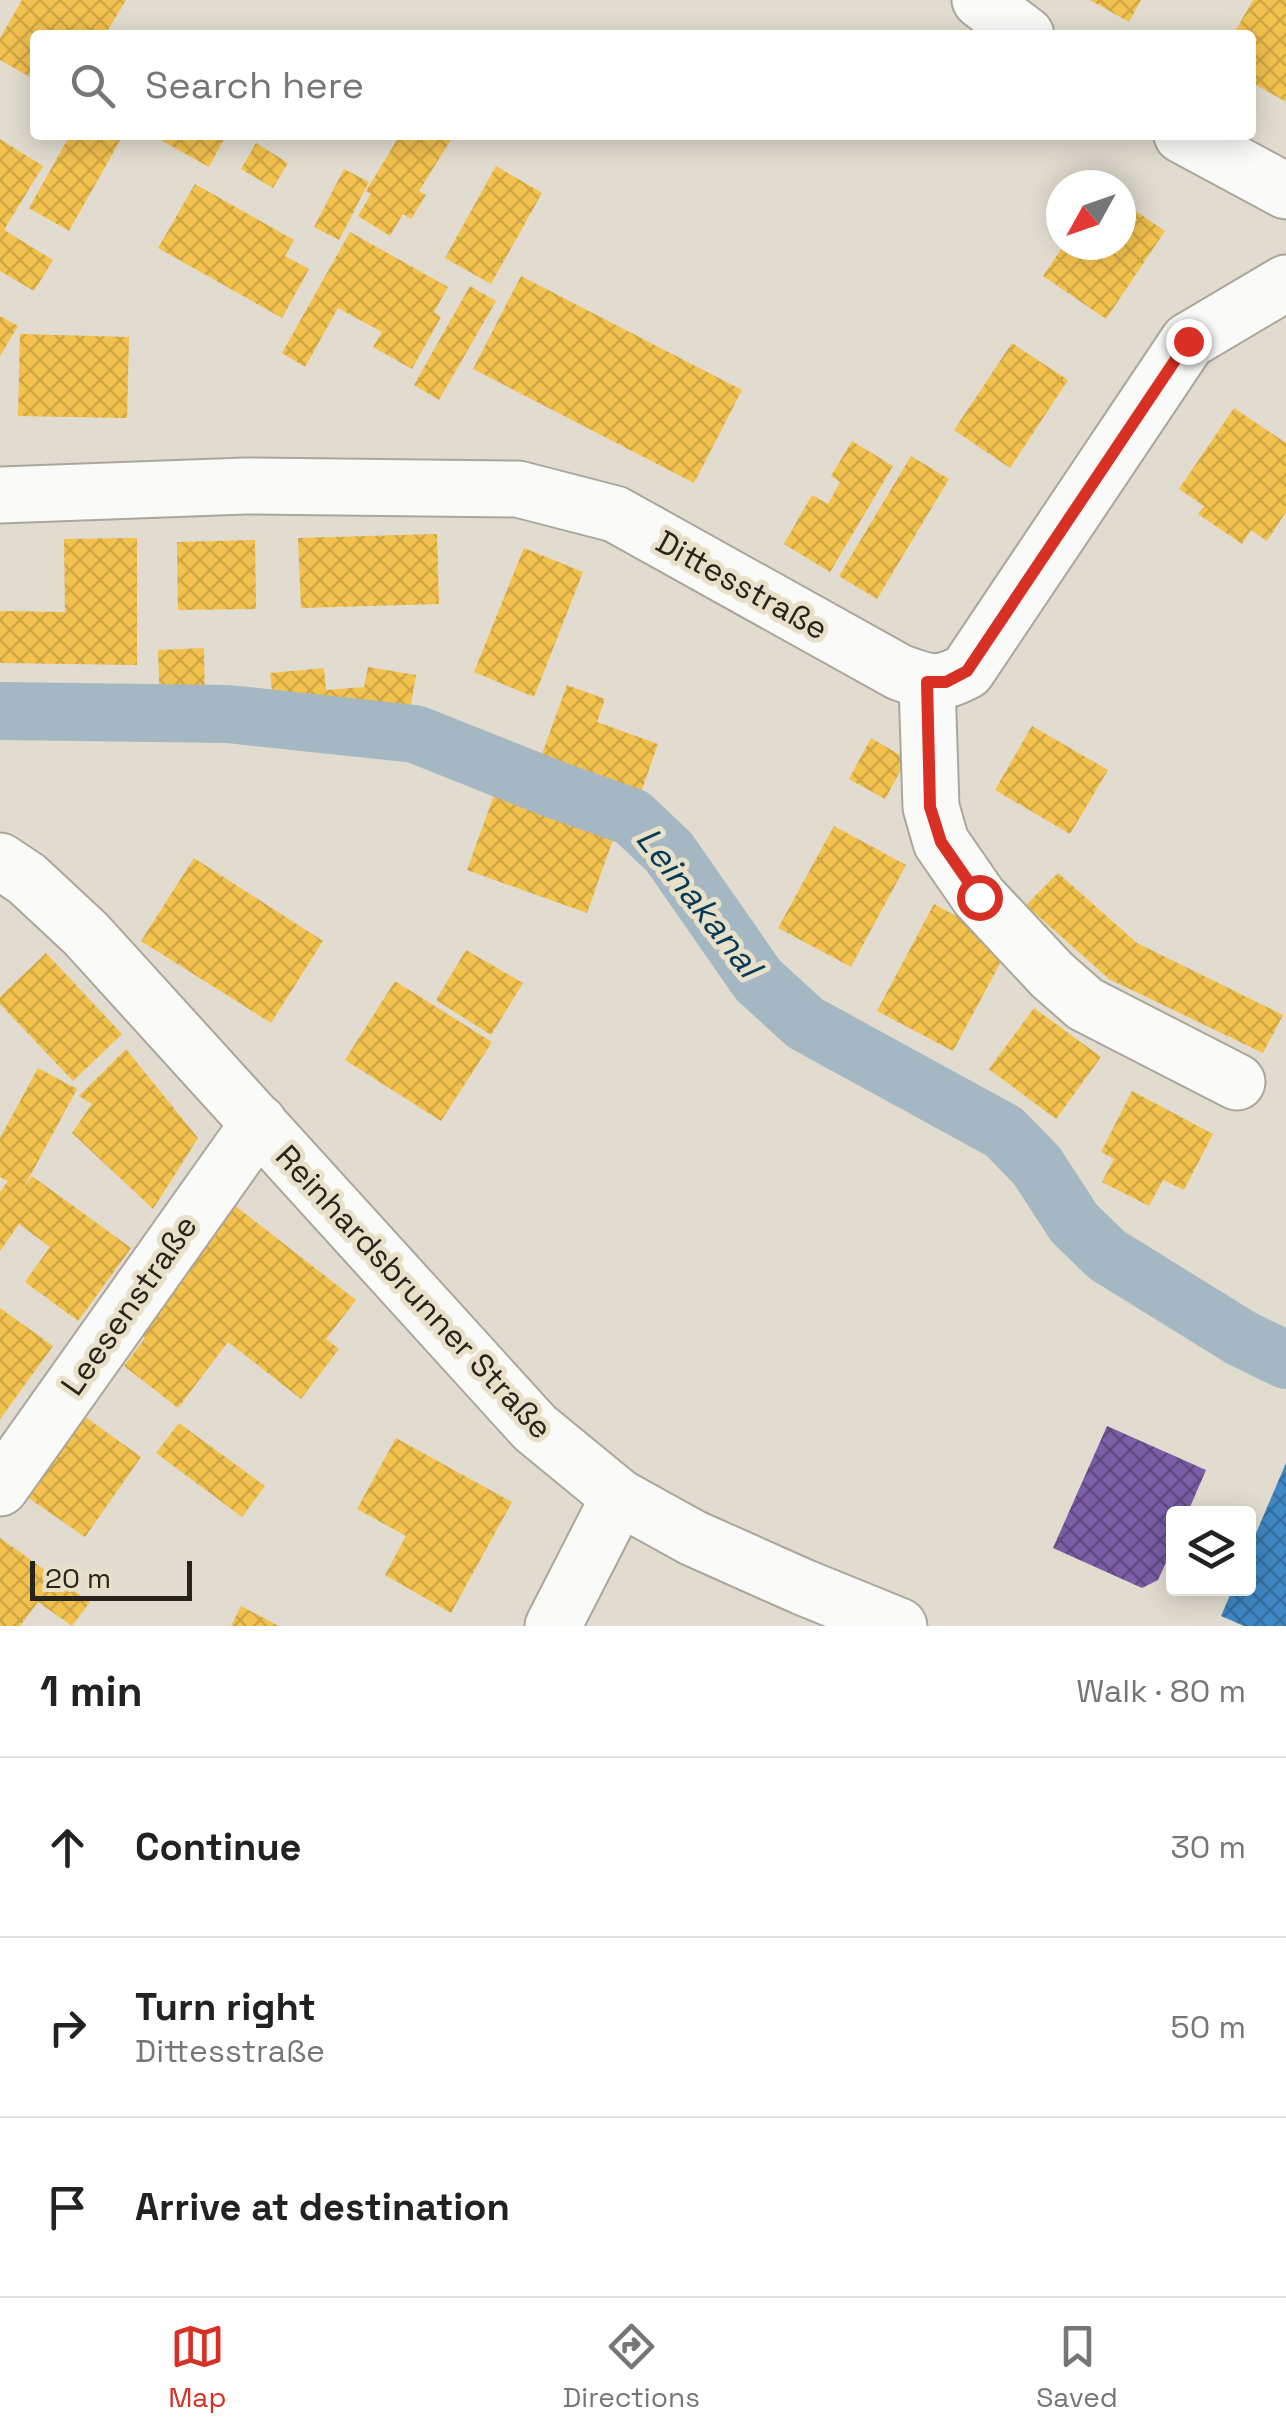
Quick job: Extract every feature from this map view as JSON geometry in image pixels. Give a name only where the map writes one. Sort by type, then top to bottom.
[{"type":"street","points":[[980,0],[1019,30]]},
{"type":"street","points":[[1191,140],[1286,190]]},
{"type":"street","points":[[1237,1082],[1085,1004],[1052,976],[979,897],[941,842],[930,807],[927,682],[946,682],[967,671],[1188,341],[1286,283]]},
{"type":"street","name":"Dittesstraße","points":[[0,495],[245,486],[518,488],[615,514],[899,672],[927,682]]},
{"type":"street","name":"Reinhardsbrunner Straße","points":[[0,862],[27,880],[86,934],[535,1428],[619,1497],[694,1538],[899,1626]]},
{"type":"street","name":"Leesenstraße","points":[[0,1488],[259,1123]]},
{"type":"street","points":[[553,1626],[619,1497]]},
{"type":"building: Homes","points":[[22,0],[126,0],[108,30],[30,30],[30,77],[0,60],[0,38]]},
{"type":"building: Homes","points":[[1090,0],[1141,0],[1129,22]]},
{"type":"building: Homes","points":[[1253,0],[1286,0],[1286,102],[1256,85],[1256,30],[1236,30]]},
{"type":"building: Homes","points":[[0,139],[43,166],[4,230],[53,260],[34,291],[0,271]]},
{"type":"building: Homes","points":[[67,140],[120,140],[69,231],[29,208]]},
{"type":"building: Homes","points":[[161,140],[223,140],[209,167]]},
{"type":"building: Homes","points":[[397,140],[451,140],[419,191],[426,195],[411,219],[403,214],[390,236],[358,216],[371,194],[366,191]]},
{"type":"building: Homes","points":[[256,143],[288,163],[273,188],[241,169]]},
{"type":"building: Homes","points":[[496,166],[542,193],[491,284],[445,258]]},
{"type":"building: Homes","points":[[344,169],[369,182],[339,240],[314,227]]},
{"type":"building: Homes","points":[[195,184],[294,240],[285,256],[309,269],[282,318],[158,248]]},
{"type":"building: Homes","points":[[1136,211],[1165,231],[1106,319],[1043,276],[1054,260],[1136,260]]},
{"type":"building: Homes","points":[[350,232],[448,287],[434,312],[441,317],[412,369],[373,347],[382,332],[338,308],[305,367],[282,353]]},
{"type":"building: Homes","points":[[521,276],[742,390],[694,483],[473,369]]},
{"type":"building: Homes","points":[[470,286],[496,301],[439,400],[414,385]]},
{"type":"building: Homes","points":[[0,316],[18,326],[0,356]]},
{"type":"building: Homes","points":[[20,334],[129,337],[127,418],[18,416]]},
{"type":"building: Homes","points":[[1012,343],[1068,380],[1010,468],[954,430]]},
{"type":"building: Homes","points":[[1234,408],[1286,443],[1286,512],[1267,541],[1251,530],[1242,544],[1198,514],[1204,506],[1179,489]]},
{"type":"building: Homes","points":[[852,441],[893,466],[830,572],[784,544],[812,495],[828,504],[840,482],[831,476]]},
{"type":"building: Homes","points":[[911,456],[949,479],[877,599],[839,576]]},
{"type":"building: Homes","points":[[437,534],[439,604],[301,608],[298,538]]},
{"type":"building: Homes","points":[[137,538],[137,665],[0,663],[0,611],[65,612],[64,539]]},
{"type":"building: Homes","points":[[255,540],[256,609],[178,610],[177,542]]},
{"type":"building: Homes","points":[[524,548],[583,572],[534,697],[474,672]]},
{"type":"building: Homes","points":[[204,648],[205,707],[160,708],[158,650]]},
{"type":"building: Homes","points":[[368,667],[416,675],[406,732],[274,709],[270,673],[324,668],[326,690],[364,687]]},
{"type":"building: Homes","points":[[567,685],[605,699],[597,722],[658,744],[638,801],[538,765]]},
{"type":"building: Homes","points":[[1032,726],[1108,770],[1070,834],[995,790]]},
{"type":"building: Homes","points":[[871,738],[907,759],[885,799],[849,779]]},
{"type":"building: Homes","points":[[497,787],[616,831],[587,913],[467,870]]},
{"type":"building: Homes","points":[[834,826],[906,865],[851,967],[778,928]]},
{"type":"building: Homes","points":[[194,858],[323,941],[271,1023],[141,941]]},
{"type":"building: Homes","points":[[1058,873],[1137,943],[1283,1015],[1263,1053],[1109,979],[1026,905]]},
{"type":"building: Homes","points":[[934,904],[1010,945],[953,1051],[877,1011]]},
{"type":"building: Homes","points":[[466,950],[523,983],[491,1035],[436,1000]]},
{"type":"building: Homes","points":[[46,953],[122,1034],[73,1081],[0,1004],[0,997]]},
{"type":"building: Homes","points":[[395,981],[492,1042],[441,1121],[345,1060]]},
{"type":"building: Homes","points":[[1034,1008],[1101,1057],[1056,1119],[989,1069]]},
{"type":"building: Homes","points":[[126,1049],[198,1138],[153,1209],[72,1133],[92,1104],[79,1096]]},
{"type":"building: Homes","points":[[38,1068],[77,1089],[23,1189],[32,1176],[131,1248],[78,1321],[25,1282],[50,1247],[19,1224],[0,1251],[0,1192],[8,1181],[0,1177],[0,1138]]},
{"type":"building: Homes","points":[[1132,1091],[1213,1134],[1184,1190],[1163,1180],[1149,1206],[1102,1182],[1114,1159],[1101,1152]]},
{"type":"building: Homes","points":[[229,1201],[356,1300],[326,1339],[339,1349],[301,1399],[228,1342],[178,1408],[124,1366],[145,1338],[132,1328]]},
{"type":"building: Homes","points":[[0,1308],[53,1346],[0,1419]]},
{"type":"building: Homes","points":[[84,1416],[141,1457],[85,1537],[27,1497]]},
{"type":"building: Homes","points":[[179,1423],[265,1486],[242,1517],[156,1453]]},
{"type":"building: Homes","points":[[396,1438],[512,1502],[451,1613],[385,1575],[406,1536],[357,1509]]},
{"type":"building: Homes","points":[[0,1538],[90,1602],[72,1626],[38,1602],[20,1626],[0,1626]]},
{"type":"building: Homes","points":[[241,1606],[279,1626],[231,1626]]},
{"type":"building: Offices","points":[[1107,1426],[1206,1470],[1190,1506],[1166,1506],[1166,1562],[1158,1580],[1142,1588],[1053,1548]]},
{"type":"building: Schools","points":[[1286,1463],[1286,1626],[1244,1626],[1221,1616],[1230,1596],[1256,1596],[1256,1533]]},
{"type":"waterway","name":"Leinakanal","points":[[0,711],[228,714],[415,734],[632,817],[669,852],[758,980],[805,1023],[1004,1132],[1037,1166],[1074,1223],[1107,1255],[1241,1338],[1286,1360]]},
{"type":"route","points":[[979,897],[941,842],[930,807],[927,682],[946,682],[967,671],[1188,341]]}]
